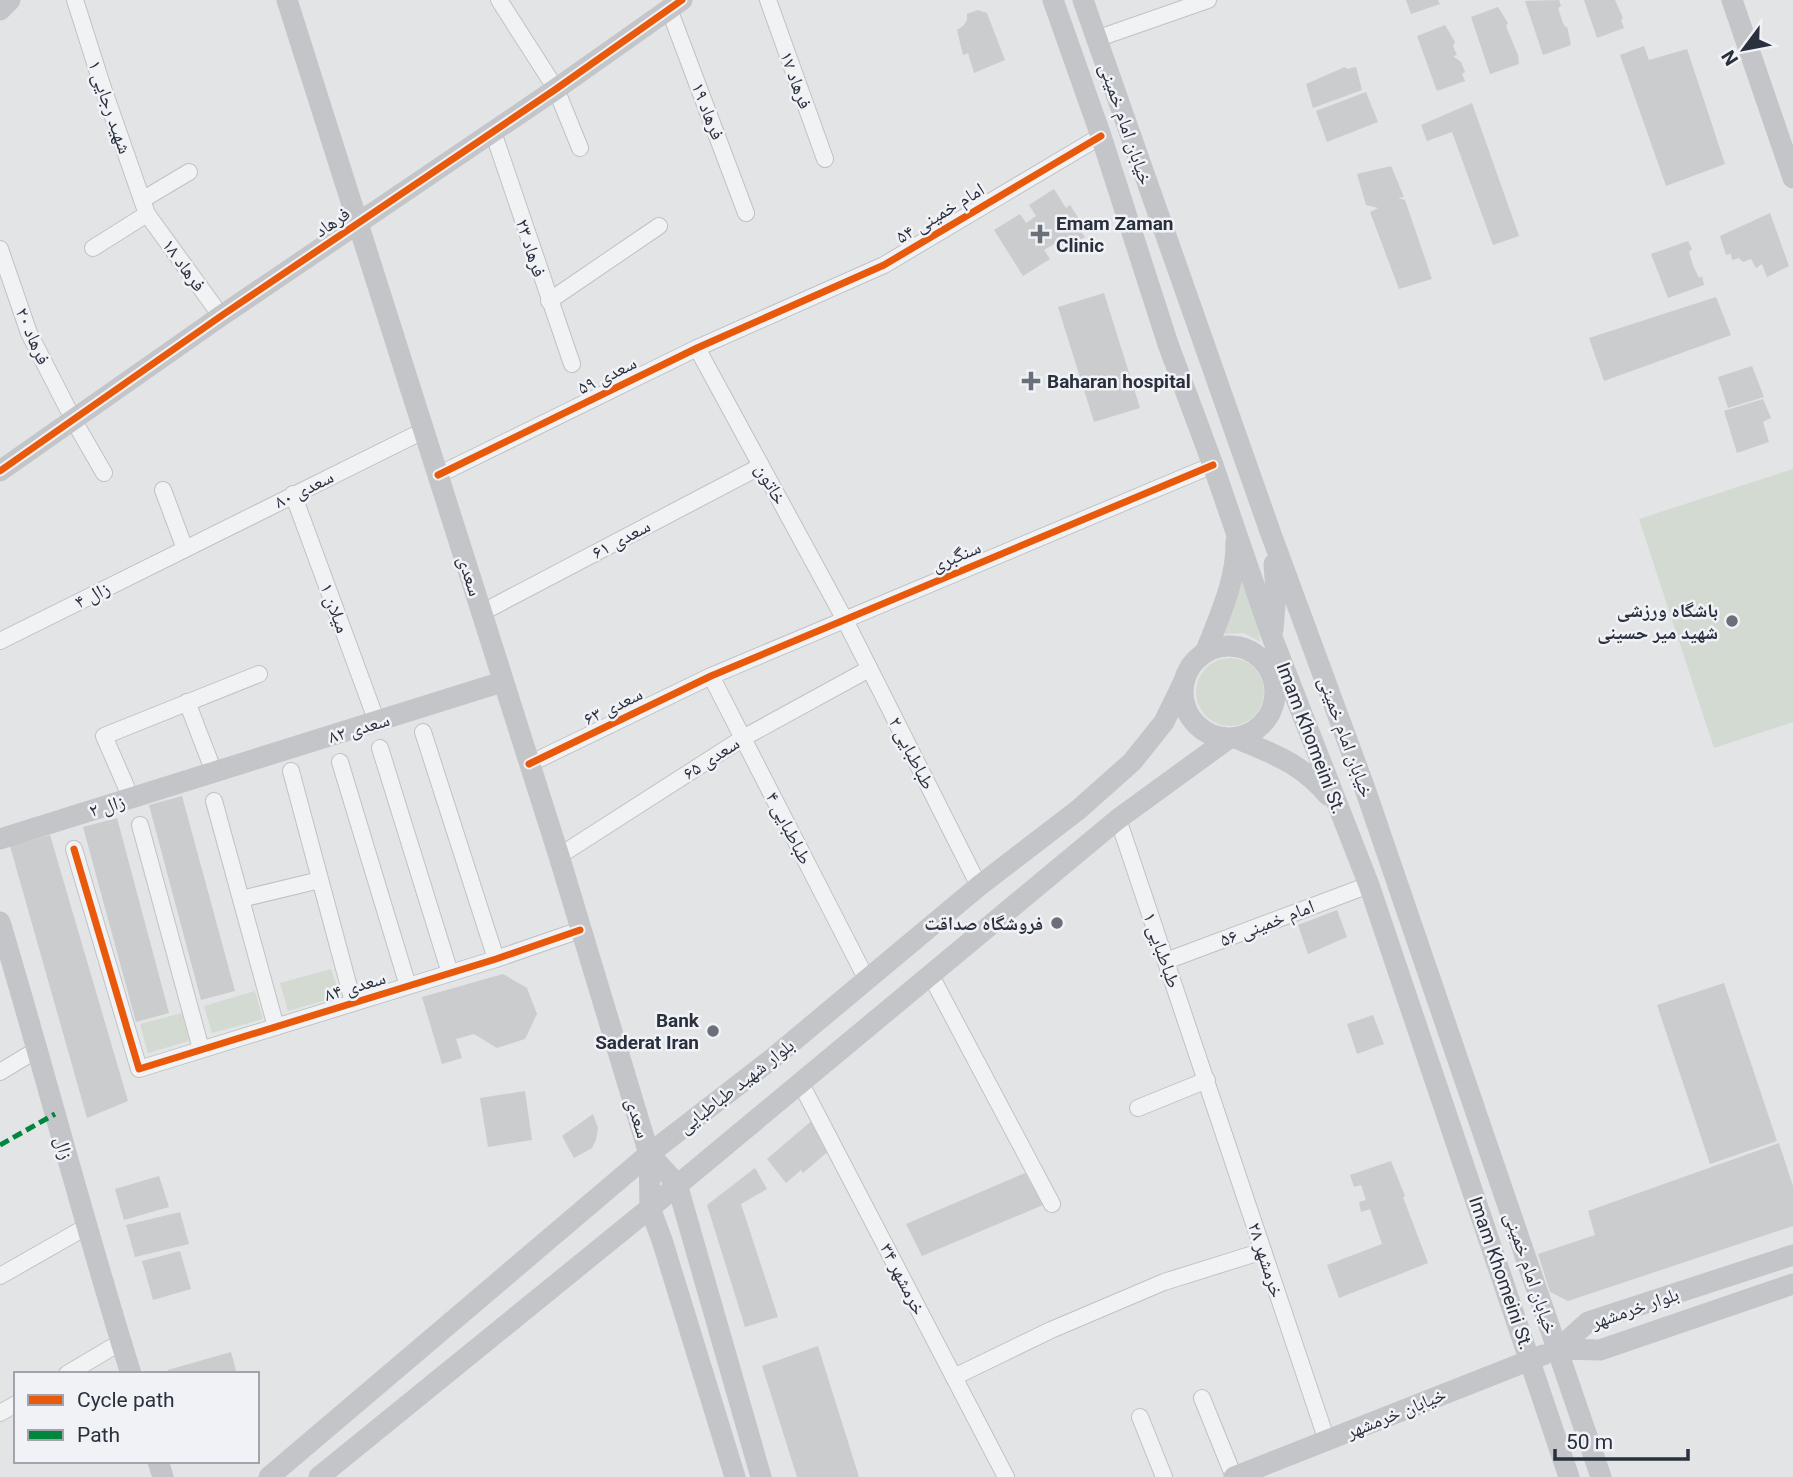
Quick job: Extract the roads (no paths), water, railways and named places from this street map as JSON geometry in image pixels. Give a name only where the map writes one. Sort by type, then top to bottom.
[{"type":"main road","points":[[0,10],[10,0]]},
{"type":"main road","name":"سعدی","points":[[287,0],[559,856],[649,1154]]},
{"type":"main road","name":"Imam Khomeini St.","points":[[1053,0],[1101,136],[1168,344],[1272,637],[1279,680],[1336,804],[1368,885],[1569,1477]]},
{"type":"main road","name":"خیابان امام خمینی","points":[[1083,0],[1270,534],[1364,786],[1601,1477]]},
{"type":"main road","points":[[1732,0],[1793,178]]},
{"type":"main road","name":"فرهاد","points":[[0,471],[221,316],[556,89],[675,4]]},
{"type":"main road","points":[[1205,653],[1224,606],[1236,559],[1235,528]]},
{"type":"main road","points":[[1232,738],[1250,734],[1262,725],[1271,713],[1279,680],[1272,637],[1276,592],[1270,534]]},
{"type":"main road","points":[[1336,709],[1279,680],[1252,652],[1232,646],[1218,647],[1205,653],[1188,670],[1184,681],[1183,698],[1188,713],[1198,726],[1212,735],[1232,738],[1293,762],[1311,776],[1336,804]]},
{"type":"main road","name":"بلوار شهید طباطبایی","points":[[269,1477],[649,1154],[773,1058],[979,886],[1078,810],[1132,762],[1164,722],[1184,681]]},
{"type":"main road","name":"سعدی ۸۲","points":[[214,772],[502,682]]},
{"type":"main road","name":"بلوار شهید طباطبایی","points":[[319,1477],[650,1208],[1118,819],[1232,738]]},
{"type":"main road","name":"زال ۲","points":[[0,839],[214,772]]},
{"type":"main road","name":"زال","points":[[0,922],[38,1049],[86,1227],[130,1372]]},
{"type":"main road","points":[[649,1154],[677,1184],[761,1477]]},
{"type":"main road","points":[[649,1154],[650,1208],[669,1260],[735,1477]]},
{"type":"main road","name":"بلوار خرمشهر","points":[[1558,1349],[1588,1322],[1793,1255]]},
{"type":"main road","name":"بلوار خرمشهر","points":[[1558,1349],[1600,1350],[1793,1284]]},
{"type":"main road","name":"خیابان خرمشهر","points":[[1234,1477],[1558,1349]]},
{"type":"street","name":"شهید رجایی ۱","points":[[75,0],[145,207]]},
{"type":"street","points":[[499,0],[556,89],[580,148]]},
{"type":"street","name":"فرهاد ۱۷","points":[[768,0],[825,159]]},
{"type":"street","points":[[1096,39],[1208,0]]},
{"type":"street","name":"فرهاد ۱۹","points":[[675,4],[746,213]]},
{"type":"street","name":"فرهاد ۲۳","points":[[493,132],[572,364]]},
{"type":"street","name":"امام خمینی ۵۴","points":[[790,306],[884,265],[1101,136]]},
{"type":"street","points":[[93,248],[189,172]]},
{"type":"street","name":"فرهاد ۱۸","points":[[145,207],[221,316]]},
{"type":"street","points":[[549,301],[659,226]]},
{"type":"street","name":"فرهاد ۲۰","points":[[0,248],[29,333],[74,421],[104,472]]},
{"type":"street","name":"سعدی ۵۹","points":[[438,475],[697,348],[790,306]]},
{"type":"street","name":"خاتون","points":[[697,348],[845,620]]},
{"type":"street","name":"سعدی ۸۰","points":[[185,549],[423,431]]},
{"type":"street","name":"سنگبری","points":[[711,676],[1213,465]]},
{"type":"street","name":"سعدی ۶۱","points":[[481,612],[761,466]]},
{"type":"street","points":[[163,490],[185,549]]},
{"type":"street","name":"میلان ۱","points":[[293,494],[377,722]]},
{"type":"street","name":"زال ۴","points":[[0,641],[185,549]]},
{"type":"street","name":"طباطبایی ۲","points":[[845,620],[979,886]]},
{"type":"street","name":"سعدی ۶۵","points":[[559,856],[743,738],[869,668]]},
{"type":"street","points":[[131,798],[104,736],[259,674]]},
{"type":"street","name":"طباطبایی ۴","points":[[711,676],[867,980]]},
{"type":"street","name":"سعدی ۶۳","points":[[529,764],[711,676]]},
{"type":"street","points":[[187,702],[214,772]]},
{"type":"street","points":[[424,732],[496,959]]},
{"type":"street","points":[[380,748],[450,973]]},
{"type":"street","points":[[340,762],[408,986]]},
{"type":"street","points":[[291,771],[353,1002]]},
{"type":"street","points":[[214,801],[276,1027]]},
{"type":"street","name":"طباطبایی ۱","points":[[1118,819],[1207,1080]]},
{"type":"street","points":[[140,825],[201,1049]]},
{"type":"street","name":"سعدی ۸۴","points":[[74,849],[139,1069],[496,959],[580,930]]},
{"type":"street","points":[[241,899],[320,880]]},
{"type":"street","name":"امام خمینی ۵۶","points":[[1166,961],[1368,885]]},
{"type":"street","points":[[930,974],[1052,1204]]},
{"type":"street","points":[[0,1072],[38,1049]]},
{"type":"street","points":[[1138,1108],[1207,1080]]},
{"type":"street","name":"خرمشهر ۲۸","points":[[1207,1080],[1326,1441]]},
{"type":"street","name":"خرمشهر ۳۴","points":[[800,1082],[1006,1477]]},
{"type":"street","points":[[0,1276],[86,1227]]},
{"type":"street","points":[[954,1377],[1051,1330],[1164,1282],[1263,1251]]},
{"type":"street","points":[[70,1372],[121,1342]]},
{"type":"street","points":[[1202,1398],[1234,1477]]},
{"type":"street","points":[[1140,1417],[1164,1477]]},
{"type":"place","name":"Emam Zaman Clinic","points":[[1040,234]]},
{"type":"place","name":"Baharan hospital","points":[[1031,381]]},
{"type":"place","name":"باشگاه ورزشی شهید میر حسینی","points":[[1732,621]]},
{"type":"place","name":"فروشگاه صداقت","points":[[1057,923]]},
{"type":"place","name":"Bank Saderat Iran","points":[[713,1031]]}]
